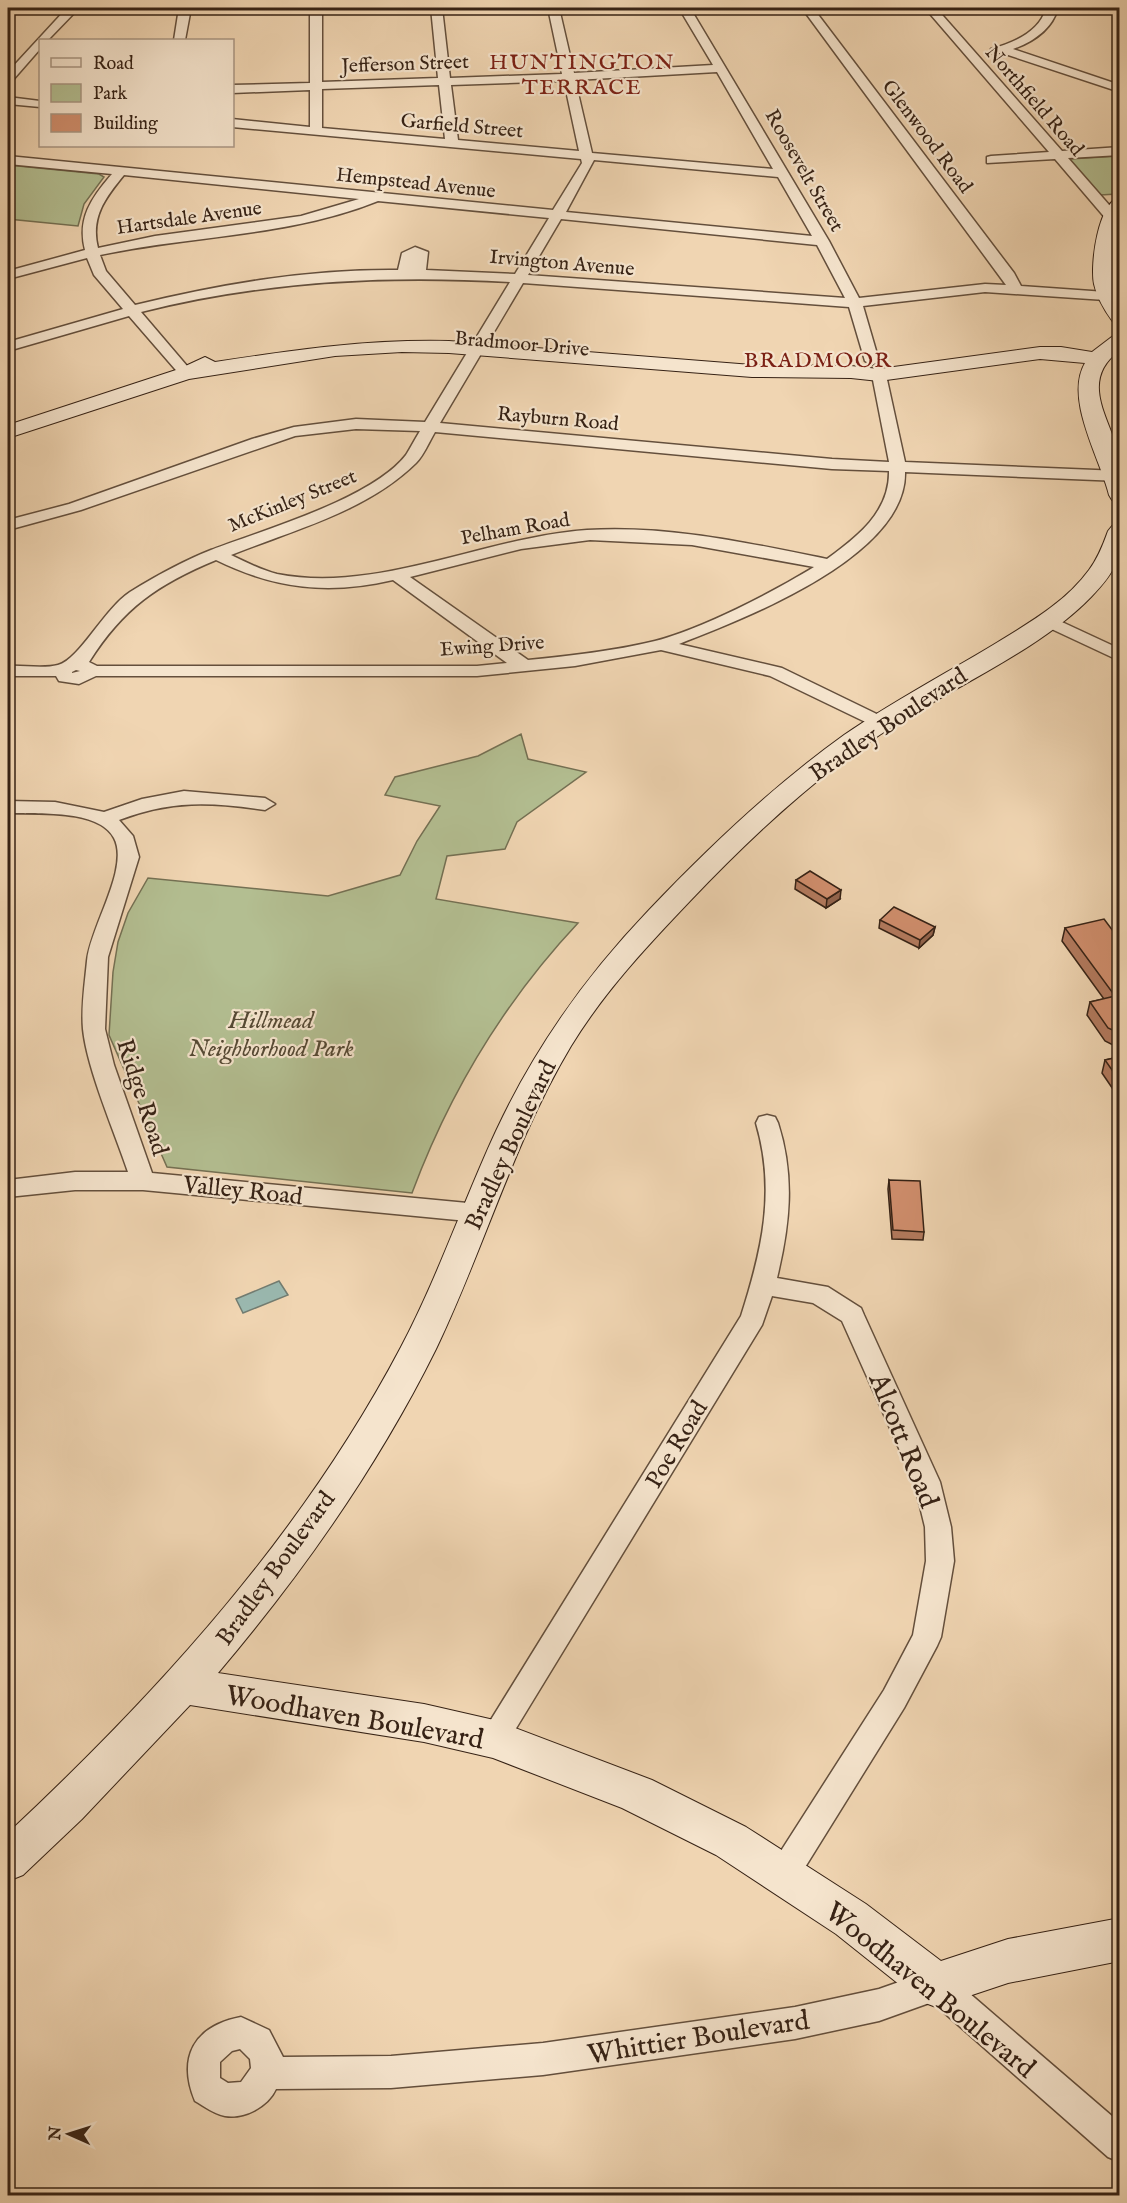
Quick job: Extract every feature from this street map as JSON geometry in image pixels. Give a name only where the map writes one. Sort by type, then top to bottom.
[{"type":"street","points":[[43,39],[73,8]]},
{"type":"street","points":[[180,39],[185,8]]},
{"type":"street","points":[[316,8],[316,131]]},
{"type":"street","points":[[436,8],[452,144]]},
{"type":"street","points":[[553,8],[587,156]]},
{"type":"street","name":"Roosevelt Street","points":[[662,645],[723,621],[769,599],[827,564],[864,539],[884,519],[897,488],[896,468],[875,367],[855,303],[822,241],[685,8]]},
{"type":"street","name":"Glenwood Road","points":[[808,8],[1009,276],[1015,289]]},
{"type":"street","name":"Northfield Road","points":[[931,8],[1057,155],[1117,212]]},
{"type":"street","points":[[970,54],[1004,50],[1043,27],[1052,14],[1052,8]]},
{"type":"street","points":[[8,79],[39,43]]},
{"type":"street","points":[[1004,50],[1119,89]]},
{"type":"street","name":"Jefferson Street","points":[[234,89],[570,77],[722,68]]},
{"type":"street","points":[[8,101],[39,104]]},
{"type":"street","name":"Garfield Street","points":[[234,123],[783,174]]},
{"type":"street","points":[[991,160],[1119,152]]},
{"type":"street","name":"McKinley Street","points":[[77,669],[95,636],[128,601],[167,575],[350,501],[376,488],[411,459],[588,163],[587,156]]},
{"type":"street","name":"Garfield Street","points":[[688,166],[774,159]]},
{"type":"street","name":"Hempstead Avenue","points":[[8,160],[822,241]]},
{"type":"street","points":[[121,171],[102,193],[92,212],[86,232],[91,253],[99,272],[186,373]]},
{"type":"street","name":"Hartsdale Avenue","points":[[8,275],[91,253],[173,237],[312,220],[345,211],[374,197]]},
{"type":"street","points":[[1117,212],[1102,266],[1117,308]]},
{"type":"street","points":[[404,273],[407,256],[415,251],[421,252],[419,273]]},
{"type":"street","name":"Irvington Avenue","points":[[8,347],[132,310],[200,294],[272,282],[341,275],[419,273],[520,278],[855,303],[961,290],[1015,289],[1117,308]]},
{"type":"street","points":[[1118,482],[1087,394],[1088,377],[1098,356],[1119,340]]},
{"type":"street","name":"Bradmoor Drive","points":[[8,432],[186,373],[274,358],[368,348],[480,345],[752,371],[875,367],[1040,353],[1098,356]]},
{"type":"street","name":"Rayburn Road","points":[[8,525],[75,507],[258,442],[294,432],[356,424],[432,427],[896,468],[1118,482]]},
{"type":"street","name":"Bradley Boulevard","points":[[8,1861],[126,1747],[184,1686],[278,1568],[358,1453],[418,1349],[546,1061],[578,1011],[604,977],[647,929],[773,807],[830,758],[880,723],[1049,621],[1076,600],[1100,573],[1115,546],[1119,531]]},
{"type":"street","name":"Pelham Road","points":[[216,554],[278,579],[313,584],[356,583],[398,576],[514,545],[557,538],[604,535],[692,540],[827,564]]},
{"type":"street","points":[[398,576],[525,667]]},
{"type":"street","points":[[1049,621],[1119,656]]},
{"type":"street","name":"Ewing Drive","points":[[8,671],[77,669],[447,672],[575,661],[662,645],[776,672],[880,723]]},
{"type":"street","points":[[8,807],[55,808],[106,818],[142,803],[183,796],[206,795],[265,804]]},
{"type":"street","name":"Ridge Road","points":[[106,818],[123,836],[129,857],[98,957],[94,1029],[103,1065],[143,1181]]},
{"type":"street","name":"Poe Road","points":[[494,1739],[753,1318],[763,1285],[779,1184],[776,1154],[767,1123]]},
{"type":"street","name":"Valley Road","points":[[8,1189],[75,1181],[143,1181],[478,1213]]},
{"type":"street","name":"Alcott Road","points":[[763,1285],[819,1294],[852,1315],[927,1482],[938,1527],[939,1561],[927,1637],[894,1700],[783,1875]]},
{"type":"street","name":"Woodhaven Boulevard","points":[[184,1686],[423,1723],[494,1739],[637,1794],[731,1841],[851,1919],[936,1985],[1119,2145]]},
{"type":"street","name":"Whittier Boulevard","points":[[267,2073],[391,2072],[543,2059],[795,2023],[879,2005],[1008,1961],[1119,1938]]},
{"type":"green space","points":[[1119,156],[1117,194],[1100,195],[1069,159]]},
{"type":"green space","points":[[8,165],[99,174],[104,177],[84,204],[78,226],[8,219]]},
{"type":"green space","name":"Hillmead Neighborhood Park","points":[[521,734],[528,759],[586,772],[517,822],[505,849],[447,856],[436,899],[578,923],[526,984],[481,1049],[444,1119],[412,1193],[167,1167],[109,1035],[113,972],[118,942],[128,913],[148,878],[328,896],[400,875],[417,841],[440,806],[385,795],[395,777],[478,756]]},
{"type":"water","points":[[279,1281],[288,1295],[243,1313],[236,1299]]},
{"type":"building","points":[[810,871],[841,890],[827,899],[796,880]]},
{"type":"building","points":[[894,907],[935,927],[920,940],[880,920]]},
{"type":"building","points":[[1104,919],[1119,939],[1119,1033],[1108,1028],[1090,1002],[1115,996],[1065,928]]},
{"type":"building","points":[[1119,1057],[1119,1080],[1105,1060]]},
{"type":"building","points":[[889,1180],[920,1181],[924,1232],[893,1230]]},
{"type":"district","name":"HUNTINGTON TERRACE","points":[[582,74]]},
{"type":"district","name":"BRADMOOR","points":[[818,359]]}]
